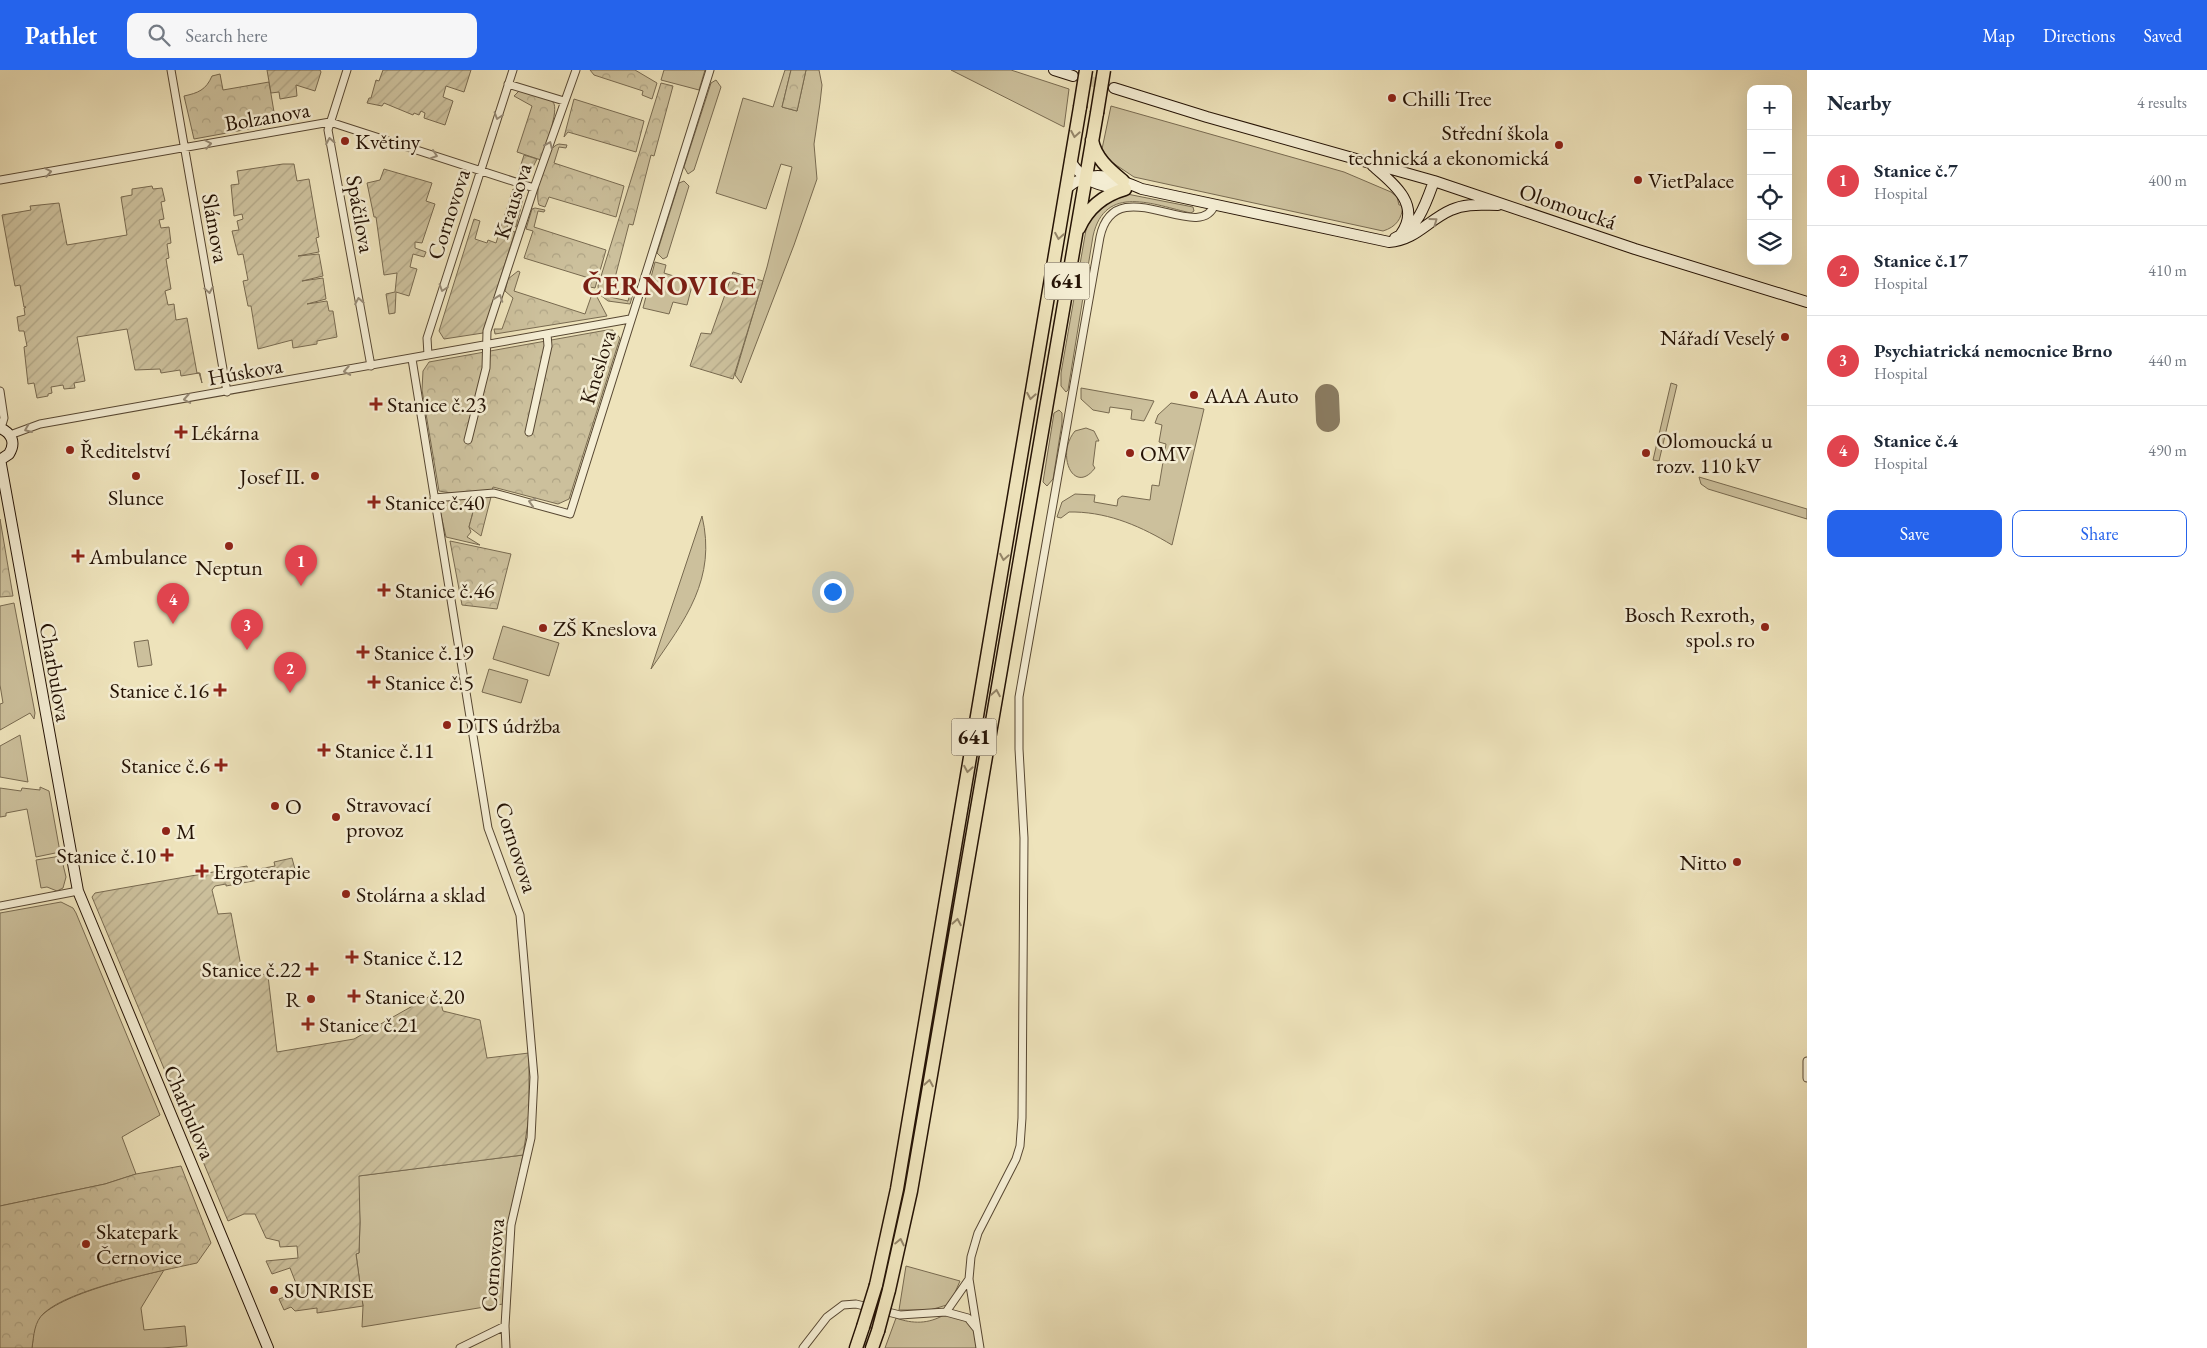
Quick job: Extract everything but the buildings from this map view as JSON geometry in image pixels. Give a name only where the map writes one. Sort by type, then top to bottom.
[{"type":"highway","name":"641","points":[[856,1348],[876,1285],[897,1189],[1086,70]]},
{"type":"highway","name":"641","points":[[872,1348],[890,1290],[911,1191],[1104,70]]},
{"type":"highway","points":[[1074,240],[1091,208],[1104,197],[1124,185],[1104,164],[1094,150],[1092,140]]},
{"type":"main road","points":[[1054,70],[1073,76]]},
{"type":"main road","name":"Olomoucká","points":[[1114,88],[1434,181],[1635,249],[1807,302]]},
{"type":"main road","points":[[1070,162],[1077,171],[1095,185],[1124,185],[1389,242],[1410,238],[1446,212],[1457,208],[1473,205],[1509,206]]},
{"type":"main road","points":[[1368,163],[1394,184],[1406,200],[1406,224],[1399,237]]},
{"type":"main road","points":[[1067,188],[1085,177]]},
{"type":"main road","points":[[1374,240],[1388,240],[1399,237],[1416,221],[1434,181]]},
{"type":"main road","name":"Charbulova","points":[[4,431],[13,442],[12,450],[0,460],[78,891],[268,1348]]},
{"type":"street","name":"Slámova","points":[[171,70],[227,392]]},
{"type":"street","name":"Spáčilova","points":[[347,70],[328,130],[371,366]]},
{"type":"street","name":"Cornovova","points":[[428,355],[427,338],[513,70]]},
{"type":"street","name":"Krausova","points":[[487,344],[487,331],[534,188],[576,70]]},
{"type":"street","name":"Kneslova","points":[[434,498],[494,493],[570,514],[630,319],[710,72]]},
{"type":"street","points":[[508,84],[564,101]]},
{"type":"street","name":"Bolzanova","points":[[0,180],[330,122],[534,188]]},
{"type":"street","points":[[980,1348],[969,1279],[971,1257],[978,1234],[1012,1169],[1020,1146],[1024,864],[1018,742],[1019,698],[1101,231],[1103,224],[1112,213],[1125,207],[1143,208],[1198,218],[1207,215],[1215,204]]},
{"type":"street","name":"Húskova","points":[[4,431],[630,319]]},
{"type":"street","points":[[529,432],[548,346],[547,334]]},
{"type":"street","points":[[468,440],[486,368],[487,344]]},
{"type":"street","name":"Cornovova","points":[[412,358],[488,828],[520,915],[534,1077],[531,1138],[511,1225],[505,1326],[506,1348]]},
{"type":"street","points":[[0,391],[4,431]]},
{"type":"street","points":[[0,906],[78,891]]},
{"type":"street","points":[[1807,1061],[1807,1078]]},
{"type":"street","points":[[946,1312],[969,1279]]},
{"type":"street","points":[[803,1348],[827,1317],[839,1306],[852,1304],[900,1315],[946,1312],[968,1318],[977,1328]]},
{"type":"street","points":[[460,1348],[505,1326]]},
{"type":"green space","points":[[267,70],[320,70],[321,72],[315,91],[296,85],[297,96],[280,99],[279,92],[271,93]]},
{"type":"green space","points":[[383,70],[471,70],[464,92],[446,86],[443,97],[453,101],[445,125],[424,118],[425,113],[421,111],[419,115],[414,113],[413,115],[384,103],[382,106],[367,103],[369,98],[371,98],[376,80],[379,81]]},
{"type":"green space","points":[[590,70],[635,70],[657,83],[652,99],[642,95],[643,91],[594,75]]},
{"type":"green space","points":[[664,70],[705,70],[699,90],[661,80]]},
{"type":"green space","points":[[785,70],[791,70],[782,107],[797,111],[806,70],[819,70],[822,85],[814,144],[817,179],[741,383],[735,375],[767,267],[792,167],[781,164],[766,209],[716,193],[743,98],[773,107]]},
{"type":"green space","points":[[791,70],[806,70],[797,111],[782,107]]},
{"type":"green space","points":[[951,70],[1011,70],[1069,89],[1064,127]]},
{"type":"green space","points":[[220,74],[223,90],[269,82],[276,124],[194,139],[184,96],[201,90],[207,85],[212,76]]},
{"type":"green space","points":[[716,80],[721,87],[694,170],[688,174],[684,167],[711,83]]},
{"type":"green space","points":[[661,83],[673,86],[654,156],[651,155],[633,225],[629,224],[610,297],[628,301],[631,290],[634,291],[630,304],[608,301],[599,294],[598,286]]},
{"type":"green space","points":[[519,91],[546,97],[555,106],[553,121],[541,160],[517,152],[532,106],[514,96]]},
{"type":"green space","points":[[574,99],[644,121],[636,152],[568,132],[564,137]]},
{"type":"green space","points":[[1111,106],[1344,172],[1391,192],[1397,197],[1399,205],[1403,205],[1398,222],[1383,231],[1134,177],[1110,161],[1102,149]]},
{"type":"green space","points":[[559,144],[567,145],[566,148],[559,147],[554,163],[624,186],[616,217],[549,197],[545,207],[539,205],[538,191],[541,171],[549,153]]},
{"type":"green space","points":[[524,155],[537,159],[528,177],[518,174]]},
{"type":"green space","points":[[294,164],[297,181],[309,179],[319,237],[316,238],[319,252],[298,256],[319,254],[323,276],[302,281],[323,278],[326,299],[307,304],[327,301],[329,311],[333,311],[337,337],[317,341],[317,344],[293,348],[292,340],[258,349],[251,306],[248,306],[243,281],[248,280],[243,254],[238,255],[232,231],[239,230],[237,221],[243,219],[242,214],[234,216],[231,185],[239,184],[237,171]]},
{"type":"green space","points":[[384,169],[432,183],[426,201],[435,204],[422,243],[415,242],[415,248],[426,252],[424,257],[413,254],[410,267],[417,269],[409,296],[396,292],[395,313],[389,314],[386,294],[395,292],[397,273],[384,275],[376,217],[374,217],[367,183],[380,180]]},
{"type":"green space","points":[[684,181],[689,186],[667,257],[663,259],[657,253],[679,183]]},
{"type":"green space","points":[[152,186],[153,189],[162,188],[165,201],[161,202],[164,219],[159,220],[161,228],[169,227],[171,243],[167,244],[169,258],[166,259],[171,289],[165,291],[168,305],[174,304],[176,320],[187,318],[197,373],[199,373],[181,376],[180,370],[161,373],[160,369],[135,370],[127,329],[77,337],[85,381],[74,383],[75,388],[64,389],[63,385],[51,387],[52,393],[48,394],[48,396],[37,398],[34,383],[28,384],[24,347],[27,346],[24,331],[19,331],[17,317],[25,315],[24,308],[26,307],[24,307],[20,285],[15,286],[2,215],[31,210],[30,206],[59,203],[67,245],[127,235],[121,197],[132,195],[132,189]]},
{"type":"green space","points":[[513,189],[516,190],[514,196],[523,199],[516,227],[508,224],[507,229],[515,232],[483,333],[444,339],[439,331],[474,219],[480,221],[475,239],[487,243],[488,240],[496,243]]},
{"type":"green space","points":[[1127,194],[1193,207],[1194,211],[1191,213],[1147,203],[1120,203],[1108,209],[1099,219],[1093,236],[1068,390],[1066,392],[1061,386],[1061,373],[1087,224],[1098,207]]},
{"type":"green space","points":[[532,209],[545,210],[544,212],[538,211],[534,227],[606,250],[595,288],[590,287],[592,279],[524,258],[533,231],[526,229]]},
{"type":"green space","points":[[655,262],[666,265],[664,273],[693,282],[687,305],[673,302],[669,314],[643,308]]},
{"type":"green space","points":[[518,271],[520,272],[514,291],[585,314],[592,294],[596,295],[607,316],[495,334],[494,329],[502,329],[513,298],[505,291],[508,279]]},
{"type":"green space","points":[[733,272],[763,281],[733,379],[690,366],[701,333],[711,334]]},
{"type":"green space","points":[[613,330],[620,338],[569,499],[558,504],[493,487],[492,491],[451,493],[439,491],[422,390],[423,371],[429,362]]},
{"type":"green space","points":[[1671,383],[1677,385],[1659,461],[1653,460]]},
{"type":"green space","points":[[1081,388],[1154,401],[1144,421],[1131,419],[1132,410],[1110,407],[1109,413],[1093,410],[1081,399]]},
{"type":"green space","points":[[1171,403],[1204,409],[1172,545],[1149,532],[1114,518],[1088,513],[1069,512],[1061,518],[1057,517],[1062,502],[1075,494],[1095,495],[1094,502],[1117,506],[1118,499],[1122,496],[1150,500],[1152,485],[1159,486],[1166,444],[1159,442],[1162,425],[1155,423],[1158,415]]},
{"type":"green space","points":[[1059,410],[1062,413],[1062,423],[1053,479],[1047,486],[1043,482],[1054,413]]},
{"type":"green space","points":[[1086,428],[1094,431],[1099,441],[1096,441],[1093,465],[1095,468],[1087,475],[1080,477],[1074,475],[1070,469],[1067,461],[1067,451],[1069,441],[1075,431]]},
{"type":"green space","points":[[1699,477],[1807,509],[1807,519],[1708,489],[1701,484]]},
{"type":"green space","points":[[477,497],[469,527],[471,532],[467,537],[480,545],[446,537],[439,506],[443,500]]},
{"type":"green space","points":[[477,497],[491,497],[481,536],[469,527]]},
{"type":"green space","points":[[702,516],[706,539],[705,560],[695,598],[686,616],[651,669]]},
{"type":"green space","points":[[0,519],[13,596],[0,597]]},
{"type":"green space","points":[[450,541],[511,554],[497,609],[462,605]]},
{"type":"green space","points":[[14,603],[35,713],[34,719],[30,713],[0,730],[0,704],[3,703],[0,685],[0,606]]},
{"type":"green space","points":[[503,626],[559,643],[549,676],[493,659]]},
{"type":"green space","points":[[148,640],[152,665],[138,667],[134,642]]},
{"type":"green space","points":[[489,669],[528,680],[521,703],[482,692]]},
{"type":"green space","points":[[20,735],[28,782],[0,777],[0,746]]},
{"type":"green space","points":[[40,787],[49,791],[60,852],[36,857],[27,809],[6,813],[6,816],[0,817],[0,788],[21,791],[22,788],[40,790]]},
{"type":"green space","points":[[61,856],[66,877],[63,888],[57,891],[47,887],[41,888],[36,860]]},
{"type":"green space","points":[[292,858],[296,873],[226,886],[226,884],[215,886],[212,890],[218,914],[231,913],[241,966],[268,976],[277,1052],[354,1039],[432,995],[439,996],[443,1011],[480,1020],[487,1058],[529,1053],[529,1116],[523,1155],[359,1176],[359,1253],[356,1254],[363,1306],[317,1313],[317,1308],[295,1311],[291,1307],[284,1310],[279,1299],[299,1291],[290,1268],[272,1274],[266,1261],[298,1258],[297,1246],[280,1247],[279,1241],[266,1238],[255,1214],[244,1214],[228,1221],[92,897],[95,893],[247,866],[248,871],[275,866],[274,862]]},
{"type":"green space","points":[[61,902],[73,908],[76,913],[160,1115],[122,1137],[136,1174],[105,1184],[0,1206],[0,913]]},
{"type":"green space","points":[[523,1155],[510,1216],[503,1304],[362,1327],[363,1306],[356,1254],[359,1253],[360,1222],[358,1176]]},
{"type":"green space","points":[[181,1166],[211,1243],[197,1263],[116,1282],[74,1296],[57,1304],[38,1320],[32,1348],[0,1348],[0,1206],[105,1184],[136,1174]]},
{"type":"green space","points":[[906,1266],[960,1281],[950,1304],[930,1310],[899,1310]]},
{"type":"green space","points":[[164,1270],[141,1308],[144,1330],[185,1326],[187,1346],[162,1348],[32,1348],[35,1325],[42,1315],[55,1306],[73,1297],[114,1283]]},
{"type":"green space","points":[[944,1315],[960,1316],[977,1328],[980,1348],[885,1348],[896,1318],[920,1322]]},
{"type":"taxiway","points":[[1327,396],[1328,420]]},
{"type":"tunnel","points":[[1073,76],[1114,88]]},
{"type":"place","name":"Chilli Tree","points":[[1392,98]]},
{"type":"place","name":"Květiny","points":[[345,141]]},
{"type":"place","name":"Střední škola technická a ekonomická","points":[[1559,145]]},
{"type":"place","name":"VietPalace","points":[[1638,180]]},
{"type":"place","name":"Nářadí Veselý","points":[[1785,337]]},
{"type":"place","name":"AAA Auto","points":[[1194,395]]},
{"type":"place","name":"Stanice č.23","points":[[376,404]]},
{"type":"place","name":"Lékárna","points":[[181,432]]},
{"type":"place","name":"Ředitelství","points":[[70,450]]},
{"type":"place","name":"OMV","points":[[1130,453]]},
{"type":"place","name":"Olomoucká u rozv. 110 kV","points":[[1646,453]]},
{"type":"place","name":"Slunce","points":[[136,476]]},
{"type":"place","name":"Josef II.","points":[[315,476]]},
{"type":"place","name":"Stanice č.40","points":[[374,502]]},
{"type":"place","name":"Neptun","points":[[229,546]]},
{"type":"place","name":"Ambulance","points":[[78,556]]},
{"type":"place","name":"Stanice č.7","points":[[301,586]]},
{"type":"place","name":"Stanice č.46","points":[[384,590]]},
{"type":"place","name":"Stanice č.4","points":[[173,624]]},
{"type":"place","name":"Bosch Rexroth, spol.s ro","points":[[1765,627]]},
{"type":"place","name":"ZŠ Kneslova","points":[[543,628]]},
{"type":"place","name":"Psychiatrická nemocnice Brno","points":[[247,650]]},
{"type":"place","name":"Stanice č.19","points":[[363,652]]},
{"type":"place","name":"Stanice č.5","points":[[374,682]]},
{"type":"place","name":"Stanice č.16","points":[[220,690]]},
{"type":"place","name":"Stanice č.17","points":[[290,693]]},
{"type":"place","name":"DTS údržba","points":[[447,725]]},
{"type":"place","name":"Stanice č.11","points":[[324,750]]},
{"type":"place","name":"Stanice č.6","points":[[221,765]]},
{"type":"place","name":"O","points":[[275,806]]},
{"type":"place","name":"Stravovací provoz","points":[[336,817]]},
{"type":"place","name":"M","points":[[166,831]]},
{"type":"place","name":"Stanice č.10","points":[[167,855]]},
{"type":"place","name":"Nitto","points":[[1737,862]]},
{"type":"place","name":"Ergoterapie","points":[[202,871]]},
{"type":"place","name":"Stolárna a sklad","points":[[346,894]]},
{"type":"place","name":"Stanice č.12","points":[[352,957]]},
{"type":"place","name":"Stanice č.22","points":[[312,969]]},
{"type":"place","name":"Stanice č.20","points":[[354,996]]},
{"type":"place","name":"R","points":[[311,999]]},
{"type":"place","name":"Stanice č.21","points":[[308,1024]]},
{"type":"place","name":"Skatepark Černovice","points":[[86,1244]]},
{"type":"place","name":"SUNRISE","points":[[274,1290]]},
{"type":"district","name":"ČERNOVICE","points":[[670,285]]}]
